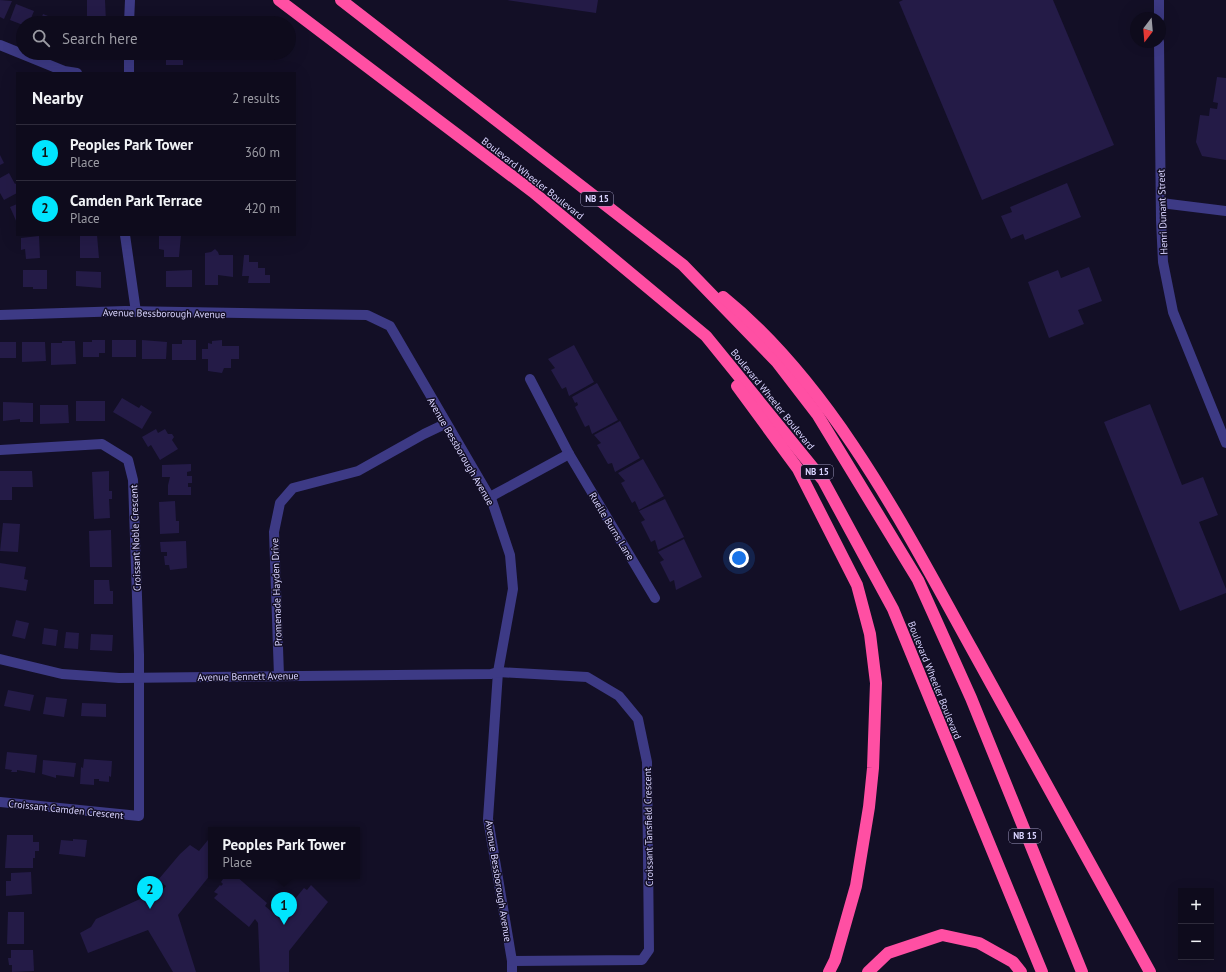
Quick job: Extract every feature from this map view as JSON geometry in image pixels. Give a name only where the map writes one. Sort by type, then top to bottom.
[{"type":"highway","name":"Boulevard Wheeler Boulevard","points":[[279,0],[533,192],[672,306],[706,336],[823,480],[893,609],[1042,972]]},
{"type":"highway","name":"NB 15","points":[[341,0],[683,265],[777,362],[817,414],[918,580],[971,698],[1082,972]]},
{"type":"highway","points":[[683,265],[727,300],[793,365],[870,471],[925,565],[1150,972]]},
{"type":"highway","points":[[672,306],[722,366],[798,469],[857,585],[870,634],[876,683],[873,768],[869,807],[856,886],[837,953],[829,972]]},
{"type":"highway","points":[[868,972],[888,953],[942,935],[979,943],[1013,962],[1021,972]]},
{"type":"street","points":[[129,16],[130,0]]},
{"type":"street","points":[[1158,0],[1159,12]]},
{"type":"street","points":[[0,45],[16,52]]},
{"type":"street","name":"Henri Dunant Street","points":[[1159,48],[1163,262],[1174,312],[1226,443]]},
{"type":"street","points":[[37,60],[64,71],[70,72]]},
{"type":"street","points":[[129,60],[129,72]]},
{"type":"street","points":[[1161,203],[1226,211]]},
{"type":"street","points":[[125,236],[136,312]]},
{"type":"street","name":"Avenue Bessborough Avenue","points":[[0,315],[125,311],[367,315],[390,326],[445,424],[490,497],[510,555],[513,589],[498,672],[488,819],[512,961],[512,972]]},
{"type":"street","name":"Ruelle Burns Lane","points":[[530,379],[569,454],[655,598]]},
{"type":"street","name":"Promenade Hayden Drive","points":[[279,676],[274,532],[280,503],[293,488],[358,471],[445,424]]},
{"type":"street","name":"Croissant Noble Crescent","points":[[0,450],[6,448],[102,444],[128,460],[133,480],[138,678]]},
{"type":"street","points":[[490,497],[569,454]]},
{"type":"street","name":"Avenue Bennett Avenue","points":[[0,659],[62,674],[138,678],[498,672]]},
{"type":"street","name":"Croissant Tansfield Crescent","points":[[498,672],[587,677],[619,696],[638,719],[647,762],[649,950],[642,960],[512,961]]},
{"type":"street","name":"Croissant Camden Crescent","points":[[0,802],[139,816],[138,678]]},
{"type":"building","points":[[0,0],[12,1],[4,19],[0,17]]},
{"type":"building","points":[[87,0],[105,0],[106,16],[87,16]]},
{"type":"building","points":[[507,0],[598,0],[596,13]]},
{"type":"building","points":[[903,0],[1053,0],[1114,145],[982,200],[899,2]]},
{"type":"building","points":[[16,4],[34,11],[32,16],[16,16],[16,22],[10,20]]},
{"type":"building","points":[[166,60],[183,60],[183,65],[166,65]]},
{"type":"building","points":[[1217,77],[1226,78],[1226,160],[1202,156],[1196,142],[1200,115],[1209,116],[1210,108],[1217,109],[1218,103],[1213,102]]},
{"type":"building","points":[[0,155],[4,163],[0,165]]},
{"type":"building","points":[[9,173],[16,184],[16,194],[4,200],[0,193],[0,178]]},
{"type":"building","points":[[1067,183],[1081,217],[1025,240],[1023,234],[1011,239],[1001,216],[1012,212],[1010,207]]},
{"type":"building","points":[[16,204],[16,221],[10,207]]},
{"type":"building","points":[[39,236],[40,258],[26,259],[25,249],[21,250],[21,238]]},
{"type":"building","points":[[80,236],[97,236],[99,258],[80,258]]},
{"type":"building","points":[[159,236],[181,236],[179,257],[164,257],[164,250],[159,249]]},
{"type":"building","points":[[215,249],[219,255],[233,255],[233,277],[218,275],[218,285],[205,285],[205,253],[211,252]]},
{"type":"building","points":[[244,255],[249,255],[249,262],[258,262],[258,268],[265,268],[265,275],[270,275],[270,283],[248,283],[249,276],[242,276]]},
{"type":"building","points":[[1089,267],[1102,301],[1078,310],[1084,324],[1049,338],[1028,282],[1058,270],[1061,278]]},
{"type":"building","points":[[23,270],[47,270],[47,289],[23,287]]},
{"type":"building","points":[[192,270],[192,287],[166,287],[166,271]]},
{"type":"building","points":[[76,271],[101,272],[101,288],[76,286]]},
{"type":"building","points":[[92,340],[105,340],[105,353],[99,353],[99,357],[83,357],[83,342],[92,342]]},
{"type":"building","points":[[112,340],[136,340],[136,357],[112,357]]},
{"type":"building","points":[[142,340],[167,342],[166,359],[142,359]]},
{"type":"building","points":[[182,340],[196,340],[196,360],[172,360],[172,344],[182,344]]},
{"type":"building","points":[[222,340],[222,346],[239,346],[239,359],[231,359],[231,368],[224,368],[222,373],[208,371],[208,359],[202,359],[202,349],[208,349],[208,343],[212,344],[212,341]]},
{"type":"building","points":[[62,341],[75,341],[76,364],[51,365],[51,343],[62,343]]},
{"type":"building","points":[[0,342],[16,342],[16,358],[0,358]]},
{"type":"building","points":[[22,342],[45,342],[46,361],[22,362]]},
{"type":"building","points":[[574,345],[594,382],[569,396],[566,387],[562,389],[551,370],[555,368],[548,359]]},
{"type":"building","points":[[597,383],[618,420],[592,434],[589,425],[585,427],[575,407],[578,405],[577,402],[575,403],[572,397]]},
{"type":"building","points":[[122,398],[139,408],[141,405],[152,412],[142,429],[113,412]]},
{"type":"building","points":[[76,401],[105,401],[105,421],[76,421]]},
{"type":"building","points":[[3,402],[33,403],[33,422],[20,422],[20,419],[3,421]]},
{"type":"building","points":[[1150,404],[1182,485],[1203,477],[1218,515],[1199,522],[1226,589],[1226,593],[1180,611],[1104,422]]},
{"type":"building","points":[[40,405],[68,405],[69,423],[40,424]]},
{"type":"building","points":[[620,421],[640,458],[615,472],[612,463],[608,464],[597,445],[601,443],[594,435]]},
{"type":"building","points":[[156,429],[158,433],[165,429],[168,434],[172,434],[174,437],[172,440],[178,449],[160,460],[151,445],[148,447],[142,437]]},
{"type":"building","points":[[643,459],[664,496],[639,510],[635,501],[632,503],[621,483],[625,481],[618,473]]},
{"type":"building","points":[[191,464],[191,471],[187,472],[187,476],[192,476],[192,483],[188,483],[188,487],[191,487],[191,495],[168,495],[170,477],[162,477],[162,465]]},
{"type":"building","points":[[0,471],[32,471],[33,487],[12,487],[12,500],[0,500]]},
{"type":"building","points":[[109,471],[109,491],[112,491],[112,499],[109,499],[110,518],[94,519],[92,472]]},
{"type":"building","points":[[665,499],[684,537],[658,550],[655,540],[651,542],[641,522],[645,520],[639,511]]},
{"type":"building","points":[[175,501],[176,521],[179,521],[179,533],[160,534],[159,502]]},
{"type":"building","points":[[3,523],[20,524],[18,552],[0,551]]},
{"type":"building","points":[[111,530],[112,567],[90,567],[89,531]]},
{"type":"building","points":[[684,539],[702,577],[676,590],[674,580],[670,582],[660,562],[664,560],[658,552]]},
{"type":"building","points":[[186,541],[187,568],[170,570],[169,565],[165,565],[164,556],[167,556],[167,552],[161,552],[160,542]]},
{"type":"building","points":[[0,563],[26,567],[24,579],[28,580],[26,591],[0,587]]},
{"type":"building","points":[[94,580],[109,580],[110,591],[113,591],[113,604],[94,604]]},
{"type":"building","points":[[16,620],[29,623],[25,639],[12,636]]},
{"type":"building","points":[[44,628],[58,630],[56,646],[42,644]]},
{"type":"building","points":[[66,632],[79,633],[78,649],[64,648]]},
{"type":"building","points":[[91,634],[113,635],[112,651],[90,650]]},
{"type":"building","points":[[8,690],[34,695],[30,711],[4,706]]},
{"type":"building","points":[[46,697],[67,699],[64,717],[43,714]]},
{"type":"building","points":[[82,703],[106,704],[106,717],[81,716]]},
{"type":"building","points":[[7,752],[37,755],[35,773],[17,770],[17,772],[11,772],[12,770],[5,769]]},
{"type":"building","points":[[84,759],[112,761],[111,777],[109,776],[109,782],[94,779],[94,785],[80,784],[81,767],[83,768]]},
{"type":"building","points":[[43,760],[76,763],[74,777],[56,775],[56,778],[42,774]]},
{"type":"building","points":[[7,835],[33,835],[33,842],[39,842],[39,851],[35,851],[35,858],[33,858],[33,868],[5,868]]},
{"type":"building","points":[[73,839],[87,840],[85,857],[59,854],[61,840],[73,841]]},
{"type":"building","points":[[208,840],[208,878],[178,915],[196,972],[173,972],[148,930],[88,953],[80,933],[91,927],[96,919],[140,899],[152,904],[166,886],[158,880],[180,854],[190,845],[199,851]]},
{"type":"building","points":[[31,872],[32,894],[6,896],[6,881],[11,881],[11,873]]},
{"type":"building","points":[[223,879],[239,879],[267,903],[265,906],[279,918],[304,888],[307,890],[311,885],[328,902],[289,951],[289,972],[260,972],[258,923],[255,919],[249,927],[214,898],[218,894],[214,892],[220,885],[221,886],[223,884],[221,882]]},
{"type":"building","points":[[8,912],[24,912],[24,944],[7,944]]},
{"type":"building","points":[[11,950],[33,950],[34,971],[12,972],[12,965],[9,965],[8,958],[11,958]]},
{"type":"place","name":"Camden Park Terrace","points":[[150,909]]},
{"type":"place","name":"Peoples Park Tower","points":[[284,925]]}]
